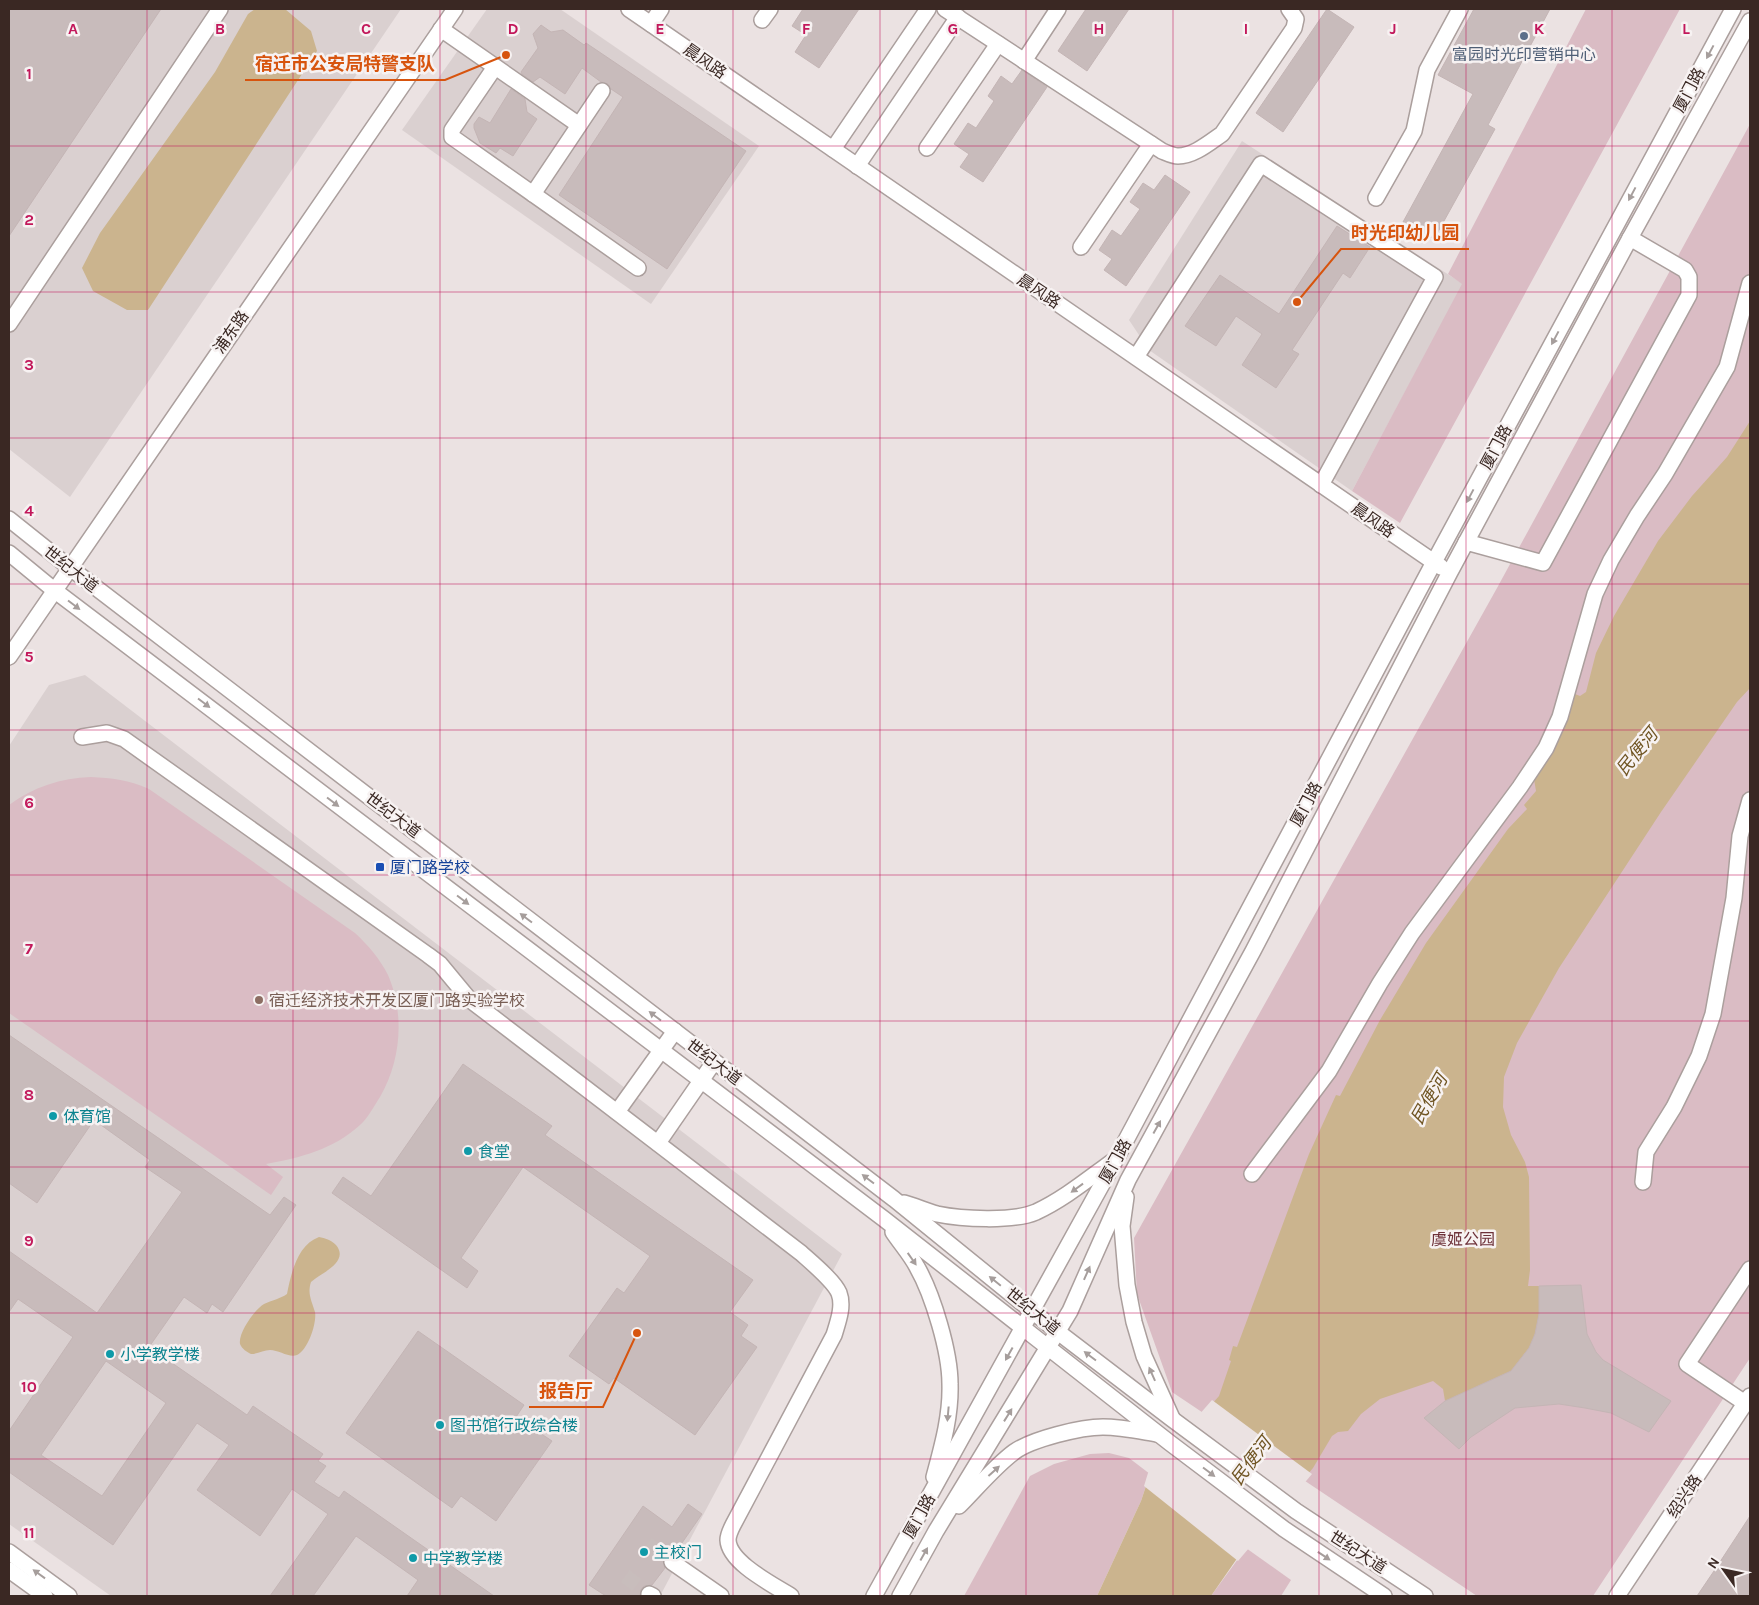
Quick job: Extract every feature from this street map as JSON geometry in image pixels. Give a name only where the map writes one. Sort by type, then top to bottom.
[{"type":"street","points":[[9,324],[220,9]]},
{"type":"street","name":"浦东路","points":[[9,657],[69,567],[455,9]]},
{"type":"street","name":"晨风路","points":[[629,9],[1450,572]]},
{"type":"street","points":[[651,24],[661,9]]},
{"type":"street","points":[[832,149],[928,9]]},
{"type":"street","points":[[945,9],[1162,152],[1177,156],[1190,154],[1222,134],[1294,28],[1296,19],[1289,9]]},
{"type":"street","points":[[1024,61],[1058,9]]},
{"type":"street","points":[[1376,198],[1414,131],[1427,70],[1460,9]]},
{"type":"street","name":"厦门路","points":[[874,1596],[1116,1159],[1434,562],[1733,9]]},
{"type":"street","points":[[857,166],[958,17]]},
{"type":"street","name":"厦门路","points":[[900,1596],[936,1531],[1070,1311],[1128,1180],[1253,951],[1466,542],[1750,20]]},
{"type":"street","points":[[441,29],[579,125]]},
{"type":"street","points":[[927,148],[998,44]]},
{"type":"street","points":[[495,67],[452,130],[451,135],[454,139],[638,268]]},
{"type":"street","points":[[533,194],[602,91]]},
{"type":"street","points":[[1081,247],[1151,144]]},
{"type":"street","points":[[1136,357],[1261,164],[1435,277],[1321,485]]},
{"type":"street","points":[[1466,542],[1543,562],[1685,303],[1689,295],[1689,277],[1685,270],[1630,238]]},
{"type":"street","points":[[1252,1174],[1328,1071],[1380,983],[1412,934],[1520,787],[1546,748],[1560,717],[1595,594],[1637,516],[1665,474],[1727,366],[1750,283]]},
{"type":"street","name":"世纪大道","points":[[9,520],[894,1200],[1058,1332],[1296,1511],[1425,1596]]},
{"type":"street","name":"世纪大道","points":[[9,553],[54,590],[884,1219],[1164,1438],[1284,1529],[1376,1594]]},
{"type":"street","points":[[82,738],[107,733],[124,739],[428,954],[440,964],[470,999],[802,1253],[839,1292],[841,1303],[840,1317],[834,1335],[733,1525],[728,1540],[732,1552],[741,1562],[792,1596]]},
{"type":"street","points":[[1643,1182],[1646,1152],[1674,1107],[1699,1056],[1713,1014],[1734,898],[1740,836],[1750,800]]},
{"type":"street","points":[[617,1112],[675,1031]]},
{"type":"street","points":[[658,1143],[714,1062]]},
{"type":"street","points":[[894,1200],[936,1214],[963,1218],[1008,1217],[1034,1213],[1065,1196],[1116,1159]]},
{"type":"street","points":[[1128,1180],[1122,1226],[1127,1285],[1134,1322],[1144,1356],[1178,1423]]},
{"type":"street","points":[[884,1219],[917,1266],[937,1316],[949,1376],[946,1430],[928,1500]]},
{"type":"street","points":[[1748,1400],[1687,1364],[1750,1269]]},
{"type":"street","name":"绍兴路","points":[[1617,1596],[1748,1400]]},
{"type":"street","points":[[936,1531],[984,1479],[1016,1451],[1032,1443],[1066,1432],[1102,1427],[1164,1438]]},
{"type":"street","points":[[9,1552],[69,1596]]},
{"type":"street","points":[[672,1562],[721,1596]]},
{"type":"street","points":[[9,1570],[45,1596]]},
{"type":"shaded area","points":[[9,9],[401,9],[70,497],[9,449]]},
{"type":"shaded area","points":[[487,9],[560,9],[759,146],[651,304],[402,130]]},
{"type":"shaded area","points":[[1242,141],[1463,284],[1352,491],[1149,350],[1129,320]]},
{"type":"shaded area","name":"宿迁经济技术开发区厦门路实验学校","points":[[85,675],[842,1254],[660,1596],[111,1596],[9,1524],[9,746],[49,685]]},
{"type":"green space","points":[[1586,9],[1680,9],[1400,523],[1352,491],[1462,284],[1448,274]]},
{"type":"green space","name":"虞姬公园","points":[[1750,124],[1750,1358],[1593,1596],[1477,1596],[1172,1392],[1137,1294],[1134,1238],[1497,588]]},
{"type":"green space","points":[[91,777],[135,783],[149,789],[355,933],[373,952],[388,975],[397,1005],[398,1037],[392,1068],[380,1097],[363,1122],[339,1140],[304,1155],[266,1164],[283,1177],[271,1195],[9,1013],[9,805],[38,788],[69,779]]},
{"type":"green space","points":[[1109,1453],[1129,1458],[1150,1474],[1141,1501],[1097,1596],[964,1596],[1030,1476],[1054,1464],[1090,1454]]},
{"type":"green space","points":[[1246,1548],[1291,1580],[1281,1596],[1211,1596]]},
{"type":"water","points":[[255,9],[285,9],[311,31],[317,51],[148,310],[127,310],[93,291],[82,268],[100,233],[215,72],[248,14]]},
{"type":"water","name":"民便河","points":[[1750,421],[1750,688],[1737,702],[1661,812],[1559,968],[1517,1043],[1504,1077],[1503,1107],[1511,1135],[1525,1162],[1529,1177],[1530,1270],[1528,1286],[1539,1286],[1539,1314],[1535,1334],[1529,1348],[1511,1371],[1445,1401],[1443,1389],[1433,1381],[1380,1399],[1361,1414],[1348,1431],[1338,1432],[1332,1436],[1313,1468],[1236,1560],[1211,1596],[1097,1596],[1141,1501],[1150,1474],[1219,1396],[1231,1361],[1229,1360],[1233,1346],[1237,1347],[1309,1154],[1336,1095],[1340,1096],[1380,1020],[1426,943],[1508,829],[1527,809],[1524,805],[1536,791],[1534,779],[1561,734],[1575,694],[1580,696],[1586,692],[1596,653],[1614,616],[1658,541],[1692,496],[1727,457]]},
{"type":"water","points":[[319,1237],[336,1245],[339,1257],[337,1262],[311,1282],[310,1294],[315,1312],[315,1323],[305,1348],[294,1356],[270,1350],[251,1354],[243,1349],[240,1339],[248,1322],[264,1304],[287,1294],[293,1269],[300,1253],[305,1246]]},
{"type":"pier","points":[[1212,1400],[1312,1474],[1238,1561],[1144,1486],[1148,1473]]},
{"type":"building","points":[[9,9],[161,9],[9,236]]},
{"type":"building","points":[[803,9],[859,9],[819,68],[795,52],[806,35],[792,26]]},
{"type":"building","points":[[1086,9],[1129,9],[1087,71],[1058,51]]},
{"type":"building","points":[[1327,9],[1354,27],[1283,132],[1256,113]]},
{"type":"building","points":[[1474,9],[1550,9],[1488,125],[1495,129],[1434,239],[1403,222],[1473,94],[1438,75]]},
{"type":"building","points":[[541,25],[551,32],[563,30],[584,45],[586,43],[746,151],[667,269],[559,195],[623,97],[611,89],[608,84],[601,82],[582,68],[565,94],[540,77],[533,82],[522,74],[521,72],[538,48],[533,34]]},
{"type":"building","points":[[1022,70],[1047,87],[983,182],[960,167],[969,154],[954,144],[968,123],[976,128],[994,101],[988,96],[1001,76],[1012,84]]},
{"type":"building","points":[[511,89],[525,99],[527,112],[537,119],[513,156],[500,148],[496,153],[480,143],[474,128],[474,124],[479,117],[490,123]]},
{"type":"building","points":[[1165,175],[1190,192],[1126,286],[1104,270],[1112,259],[1099,250],[1112,230],[1121,236],[1140,209],[1130,202],[1143,183],[1154,190]]},
{"type":"building","points":[[1337,226],[1370,247],[1350,278],[1343,273],[1292,350],[1299,354],[1276,388],[1242,365],[1262,334],[1236,316],[1216,346],[1185,326],[1220,275],[1279,314]]},
{"type":"building","points":[[9,1035],[270,1215],[284,1197],[296,1205],[223,1312],[212,1304],[207,1313],[184,1297],[149,1347],[247,1415],[253,1406],[323,1454],[318,1461],[326,1466],[314,1482],[339,1498],[344,1491],[494,1596],[407,1596],[418,1580],[356,1536],[313,1596],[270,1596],[328,1514],[292,1489],[260,1536],[197,1490],[229,1445],[197,1423],[113,1545],[9,1472],[9,1431],[73,1337],[18,1299],[9,1312],[9,1251],[97,1313],[182,1192],[145,1167],[150,1160],[94,1120],[37,1203],[9,1183]],"holes":[[[106,1361],[166,1403],[102,1496],[41,1455]]]},
{"type":"building","points":[[463,1064],[552,1126],[545,1135],[753,1280],[730,1312],[748,1325],[741,1336],[757,1347],[695,1435],[614,1378],[609,1384],[569,1356],[617,1288],[624,1293],[650,1256],[523,1167],[461,1258],[478,1271],[467,1288],[332,1193],[343,1177],[371,1196]]},
{"type":"building","points":[[1581,1285],[1587,1334],[1596,1352],[1603,1360],[1671,1401],[1649,1432],[1611,1413],[1559,1404],[1515,1408],[1471,1437],[1459,1449],[1424,1418],[1445,1401],[1511,1371],[1529,1348],[1535,1334],[1539,1314],[1539,1286]]},
{"type":"building","name":"图书馆行政综合楼","points":[[418,1331],[524,1405],[516,1417],[552,1441],[496,1521],[461,1496],[452,1508],[346,1433]]},
{"type":"building","name":"主校门","points":[[688,1504],[702,1514],[675,1553],[668,1553],[665,1556],[663,1562],[665,1568],[652,1585],[644,1586],[641,1589],[640,1596],[606,1596],[589,1585],[643,1506],[672,1527]]},
{"type":"building","points":[[1750,1516],[1750,1596],[1697,1596],[1714,1571]]},
{"type":"tunnel","points":[[647,1544],[672,1562]]},
{"type":"tunnel","points":[[625,1576],[649,1594]]},
{"type":"place","name":"富园时光印营销中心","points":[[1524,36]]},
{"type":"place","name":"宿迁市公安局特警支队","points":[[506,55]]},
{"type":"place","name":"时光印幼儿园","points":[[1297,302]]},
{"type":"place","name":"厦门路学校","points":[[380,867]]},
{"type":"place","name":"宿迁经济技术开发区厦门路实验学校","points":[[259,1000]]},
{"type":"place","name":"体育馆","points":[[53,1116]]},
{"type":"place","name":"食堂","points":[[468,1151]]},
{"type":"place","name":"报告厅","points":[[637,1333]]},
{"type":"place","name":"小学教学楼","points":[[110,1354]]},
{"type":"place","name":"图书馆行政综合楼","points":[[440,1425]]},
{"type":"place","name":"主校门","points":[[644,1552]]},
{"type":"place","name":"中学教学楼","points":[[413,1558]]}]
